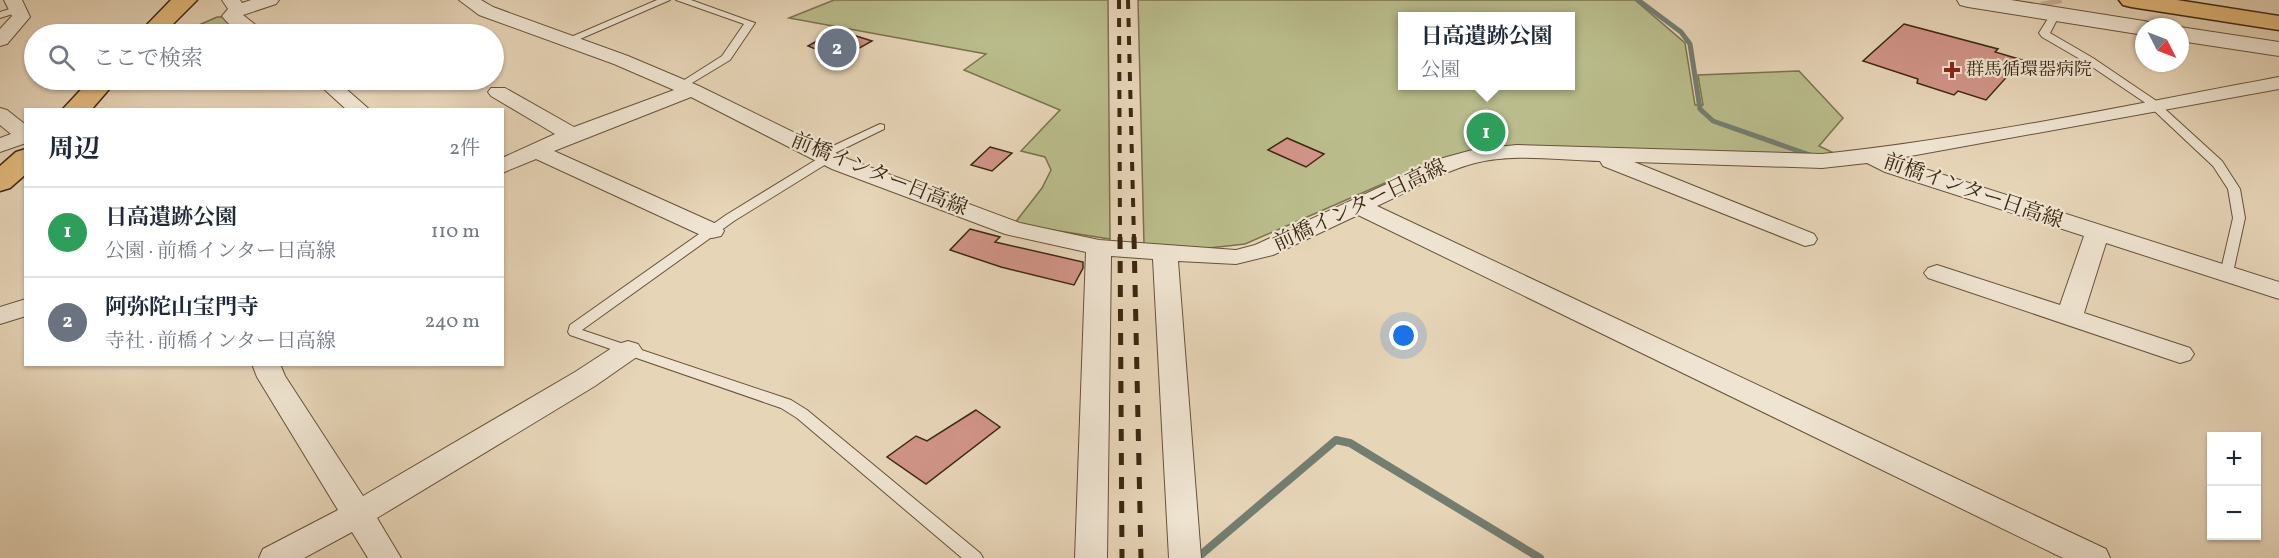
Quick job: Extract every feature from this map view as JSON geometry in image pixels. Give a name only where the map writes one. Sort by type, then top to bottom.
[{"type":"main road","points":[[160,24],[185,0]]},
{"type":"main road","points":[[2132,0],[2279,23]]},
{"type":"main road","points":[[2223,0],[2279,9]]},
{"type":"main road","points":[[2248,0],[2279,4]]},
{"type":"main road","points":[[77,108],[95,90]]},
{"type":"main road","points":[[0,182],[24,160]]},
{"type":"street","points":[[238,24],[231,15],[235,5],[270,0]]},
{"type":"street","name":"前橋インター日高線","points":[[468,0],[486,11],[568,40],[687,88],[825,156],[1014,229],[1099,247],[1224,257],[1254,254],[1451,163],[1476,156],[1516,152],[1799,162],[1870,156],[1893,167],[2279,291]]},
{"type":"street","points":[[1968,0],[2054,9],[2135,26]]},
{"type":"street","points":[[0,40],[21,17],[16,5]]},
{"type":"street","points":[[2189,35],[2279,50]]},
{"type":"street","points":[[1870,156],[2158,108],[2279,83]]},
{"type":"street","points":[[504,165],[687,88]]},
{"type":"street","points":[[336,90],[358,108]]},
{"type":"street","points":[[498,92],[572,135]]},
{"type":"street","points":[[0,114],[24,134]]},
{"type":"street","points":[[0,145],[24,137]]},
{"type":"street","points":[[536,151],[712,231]]},
{"type":"street","points":[[1605,155],[1614,163],[1805,239]]},
{"type":"street","points":[[1357,206],[2094,558]]},
{"type":"street","points":[[2069,317],[2097,233]]},
{"type":"street","points":[[1091,558],[1099,247]]},
{"type":"street","points":[[1165,254],[1185,558]]},
{"type":"street","points":[[1937,273],[2180,354]]},
{"type":"street","points":[[0,316],[24,308]]},
{"type":"street","points":[[275,558],[357,515],[585,379],[628,350]]},
{"type":"street","points":[[267,366],[271,377],[385,558]]},
{"type":"lane","points":[[568,40],[665,0]]},
{"type":"lane","points":[[681,0],[750,23],[726,58],[687,88]]},
{"type":"lane","points":[[0,15],[16,5]]},
{"type":"lane","points":[[2054,9],[2044,33],[2046,35],[2089,60],[2158,108],[2218,164],[2234,189],[2239,218],[2227,274]]},
{"type":"lane","points":[[880,127],[825,156],[712,231],[575,328],[575,332],[767,396],[802,414],[974,558]]},
{"type":"green space","points":[[834,0],[1108,0],[1110,239],[1014,224],[1042,188],[1051,170],[1045,157],[1021,151],[1060,110],[964,70],[986,54],[789,18]]},
{"type":"green space","points":[[1138,0],[1635,0],[1685,43],[1695,105],[1703,105],[1698,75],[1799,71],[1843,118],[1819,146],[1834,153],[1804,157],[1491,147],[1440,159],[1245,244],[1200,249],[1144,244]]},
{"type":"green space","points":[[217,17],[224,17],[233,24],[201,24]]},
{"type":"building","name":"群馬循環器病院","points":[[1904,24],[1998,49],[1995,52],[2022,60],[1986,100],[1958,91],[1954,95],[1917,83],[1918,79],[1863,61]]},
{"type":"building","points":[[837,30],[872,41],[840,59],[808,46]]},
{"type":"building","points":[[1287,138],[1324,154],[1306,167],[1268,150]]},
{"type":"building","points":[[990,147],[1012,153],[992,171],[971,165]]},
{"type":"building","points":[[970,229],[1000,237],[995,242],[1083,262],[1083,268],[1074,285],[1001,267],[950,250]]},
{"type":"building","points":[[976,410],[1000,427],[926,484],[887,457],[916,436],[927,441]]},
{"type":"waterway","points":[[1638,0],[1681,32],[1690,44],[1700,109],[1713,121],[1810,155]]},
{"type":"waterway","points":[[1197,558],[1336,440],[1350,443],[1540,558]]},
{"type":"tunnel","points":[[2051,0],[2052,5]]},
{"type":"railway","points":[[1119,0],[1120,239]]},
{"type":"railway","points":[[1128,0],[1134,239]]},
{"type":"railway","points":[[1120,237],[1122,558]]},
{"type":"railway","points":[[1134,237],[1141,558]]},
{"type":"place","name":"阿弥陀山宝門寺","points":[[837,48]]},
{"type":"place","name":"群馬循環器病院","points":[[1952,70]]},
{"type":"place","name":"日高遺跡公園","points":[[1486,132]]}]
